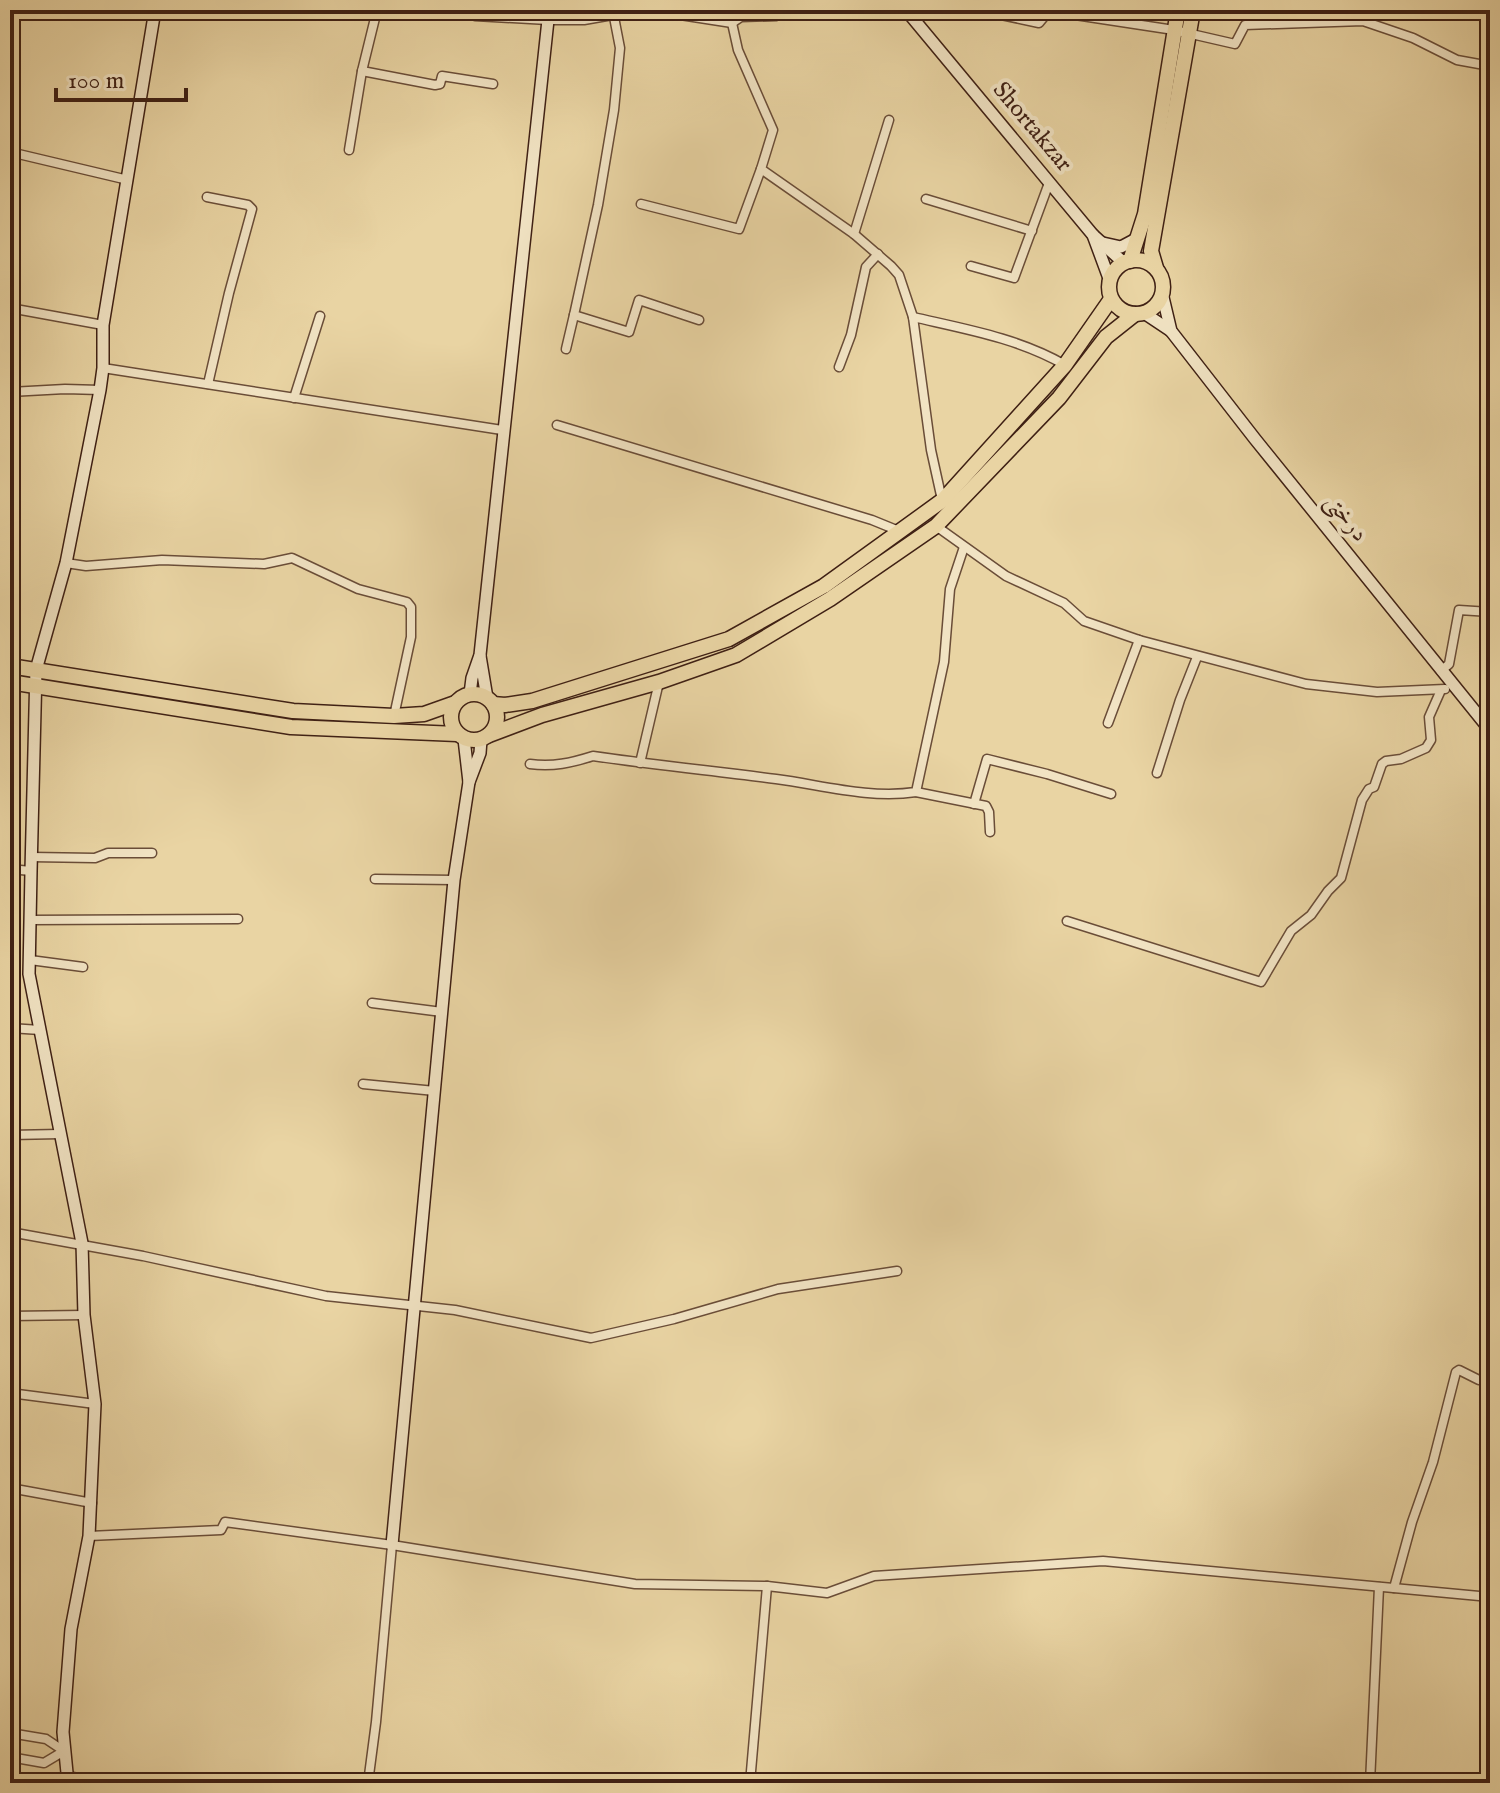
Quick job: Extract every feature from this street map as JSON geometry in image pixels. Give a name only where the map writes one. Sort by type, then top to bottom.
[{"type":"highway","points":[[10,682],[291,727],[485,738],[542,715],[659,682],[736,655],[830,599],[936,526],[1059,398],[1106,337],[1140,313],[1153,308],[1162,293],[1161,275],[1151,251],[1182,32],[1178,10]]},
{"type":"highway","points":[[10,666],[293,711],[394,716],[424,714],[470,694],[505,705],[532,701],[729,639],[824,586],[943,500],[1065,365],[1111,299],[1113,273],[1127,262],[1136,239],[1145,214],[1182,32],[1193,10]]},
{"type":"highway","points":[[1127,262],[1139,261],[1156,268]]},
{"type":"highway","points":[[1111,299],[1125,312],[1140,313]]},
{"type":"highway","points":[[485,738],[497,720],[490,701]]},
{"type":"highway","points":[[455,703],[450,719],[461,737]]},
{"type":"street","points":[[101,1783],[68,1779],[64,1751],[71,1629],[89,1536],[92,1503],[95,1404],[84,1315],[82,1243],[29,974],[36,670],[66,563],[100,390],[103,325],[155,10]]},
{"type":"street","points":[[349,150],[362,71],[377,10]]},
{"type":"street","points":[[450,10],[475,16],[614,17],[641,10]]},
{"type":"street","points":[[648,10],[732,23],[741,17],[776,16],[796,10]]},
{"type":"street","points":[[641,204],[739,229],[773,130],[738,50],[732,23],[736,10]]},
{"type":"street","name":"Shortakzar","points":[[906,10],[1093,235],[1110,281]]},
{"type":"street","points":[[978,10],[1039,23],[1049,10],[1235,44],[1245,25],[1363,21],[1413,38],[1457,60],[1490,66]]},
{"type":"street","points":[[470,694],[480,655],[549,15]]},
{"type":"street","points":[[566,349],[598,205],[614,110],[620,48],[614,17]]},
{"type":"street","points":[[362,71],[435,85],[440,84],[442,76],[493,84]]},
{"type":"street","points":[[854,234],[889,120]]},
{"type":"street","points":[[10,152],[128,180]]},
{"type":"street","points":[[761,169],[854,234],[899,275],[913,317],[931,450],[943,500]]},
{"type":"street","points":[[971,266],[1014,278],[1049,183]]},
{"type":"street","points":[[207,197],[248,205],[252,209],[208,384]]},
{"type":"street","points":[[926,199],[1032,231]]},
{"type":"street","points":[[1093,235],[1127,262]]},
{"type":"street","points":[[1103,243],[1121,247],[1136,239]]},
{"type":"street","points":[[839,367],[851,335],[866,267],[878,254]]},
{"type":"street","points":[[1162,293],[1171,331]]},
{"type":"street","points":[[574,315],[629,332],[639,300],[699,320]]},
{"type":"street","points":[[10,308],[103,325]]},
{"type":"street","points":[[1140,313],[1171,331]]},
{"type":"street","points":[[294,398],[320,316]]},
{"type":"street","points":[[913,317],[1012,341],[1039,350],[1065,365]]},
{"type":"street","name":"درختی","points":[[1171,331],[1441,671],[1447,688],[1490,730]]},
{"type":"street","points":[[103,368],[502,430]]},
{"type":"street","points":[[10,392],[100,390]]},
{"type":"street","points":[[557,425],[858,515],[900,531]]},
{"type":"street","points":[[936,526],[1006,576],[1064,603],[1084,621],[1139,640],[1306,684],[1377,692],[1447,688]]},
{"type":"street","points":[[916,792],[944,662],[950,589],[964,547]]},
{"type":"street","points":[[66,563],[86,566],[162,560],[264,564],[292,558],[358,589],[407,602],[411,607],[411,637],[394,716]]},
{"type":"street","points":[[1441,671],[1449,664],[1459,610],[1490,612]]},
{"type":"street","points":[[1108,723],[1139,640]]},
{"type":"street","points":[[480,655],[490,701]]},
{"type":"street","points":[[1157,773],[1197,657]]},
{"type":"street","points":[[640,763],[659,682]]},
{"type":"street","points":[[1067,921],[1261,982],[1291,931],[1311,915],[1341,878],[1362,800],[1374,787],[1382,764],[1426,748],[1431,740],[1429,717],[1447,688]]},
{"type":"street","points":[[461,737],[469,782]]},
{"type":"street","points":[[368,1783],[454,880],[469,782],[485,738]]},
{"type":"street","points":[[530,764],[569,764],[593,756],[850,791],[898,795],[916,792],[988,808],[990,832]]},
{"type":"street","points":[[974,804],[987,759],[1111,794]]},
{"type":"street","points":[[31,857],[95,858],[108,853],[152,853]]},
{"type":"street","points":[[10,869],[31,871]]},
{"type":"street","points":[[375,879],[454,880]]},
{"type":"street","points":[[30,920],[238,919]]},
{"type":"street","points":[[30,960],[83,967]]},
{"type":"street","points":[[372,1003],[442,1012]]},
{"type":"street","points":[[10,1028],[40,1030]]},
{"type":"street","points":[[363,1084],[435,1091]]},
{"type":"street","points":[[10,1135],[60,1134]]},
{"type":"street","points":[[10,1232],[82,1243],[326,1296],[455,1310],[591,1338],[674,1319],[778,1289],[897,1271]]},
{"type":"street","points":[[10,1316],[84,1315]]},
{"type":"street","points":[[1394,1588],[1433,1462],[1456,1372],[1459,1370],[1479,1380],[1490,1381]]},
{"type":"street","points":[[10,1393],[95,1404]]},
{"type":"street","points":[[10,1488],[92,1503]]},
{"type":"street","points":[[89,1536],[221,1530],[225,1522],[635,1584],[767,1586],[827,1593],[874,1576],[1103,1561],[1490,1597]]},
{"type":"street","points":[[750,1783],[767,1586]]},
{"type":"street","points":[[1370,1783],[1379,1587]]},
{"type":"street","points":[[10,1733],[46,1739],[64,1751]]},
{"type":"street","points":[[10,1757],[44,1763],[64,1751]]}]
